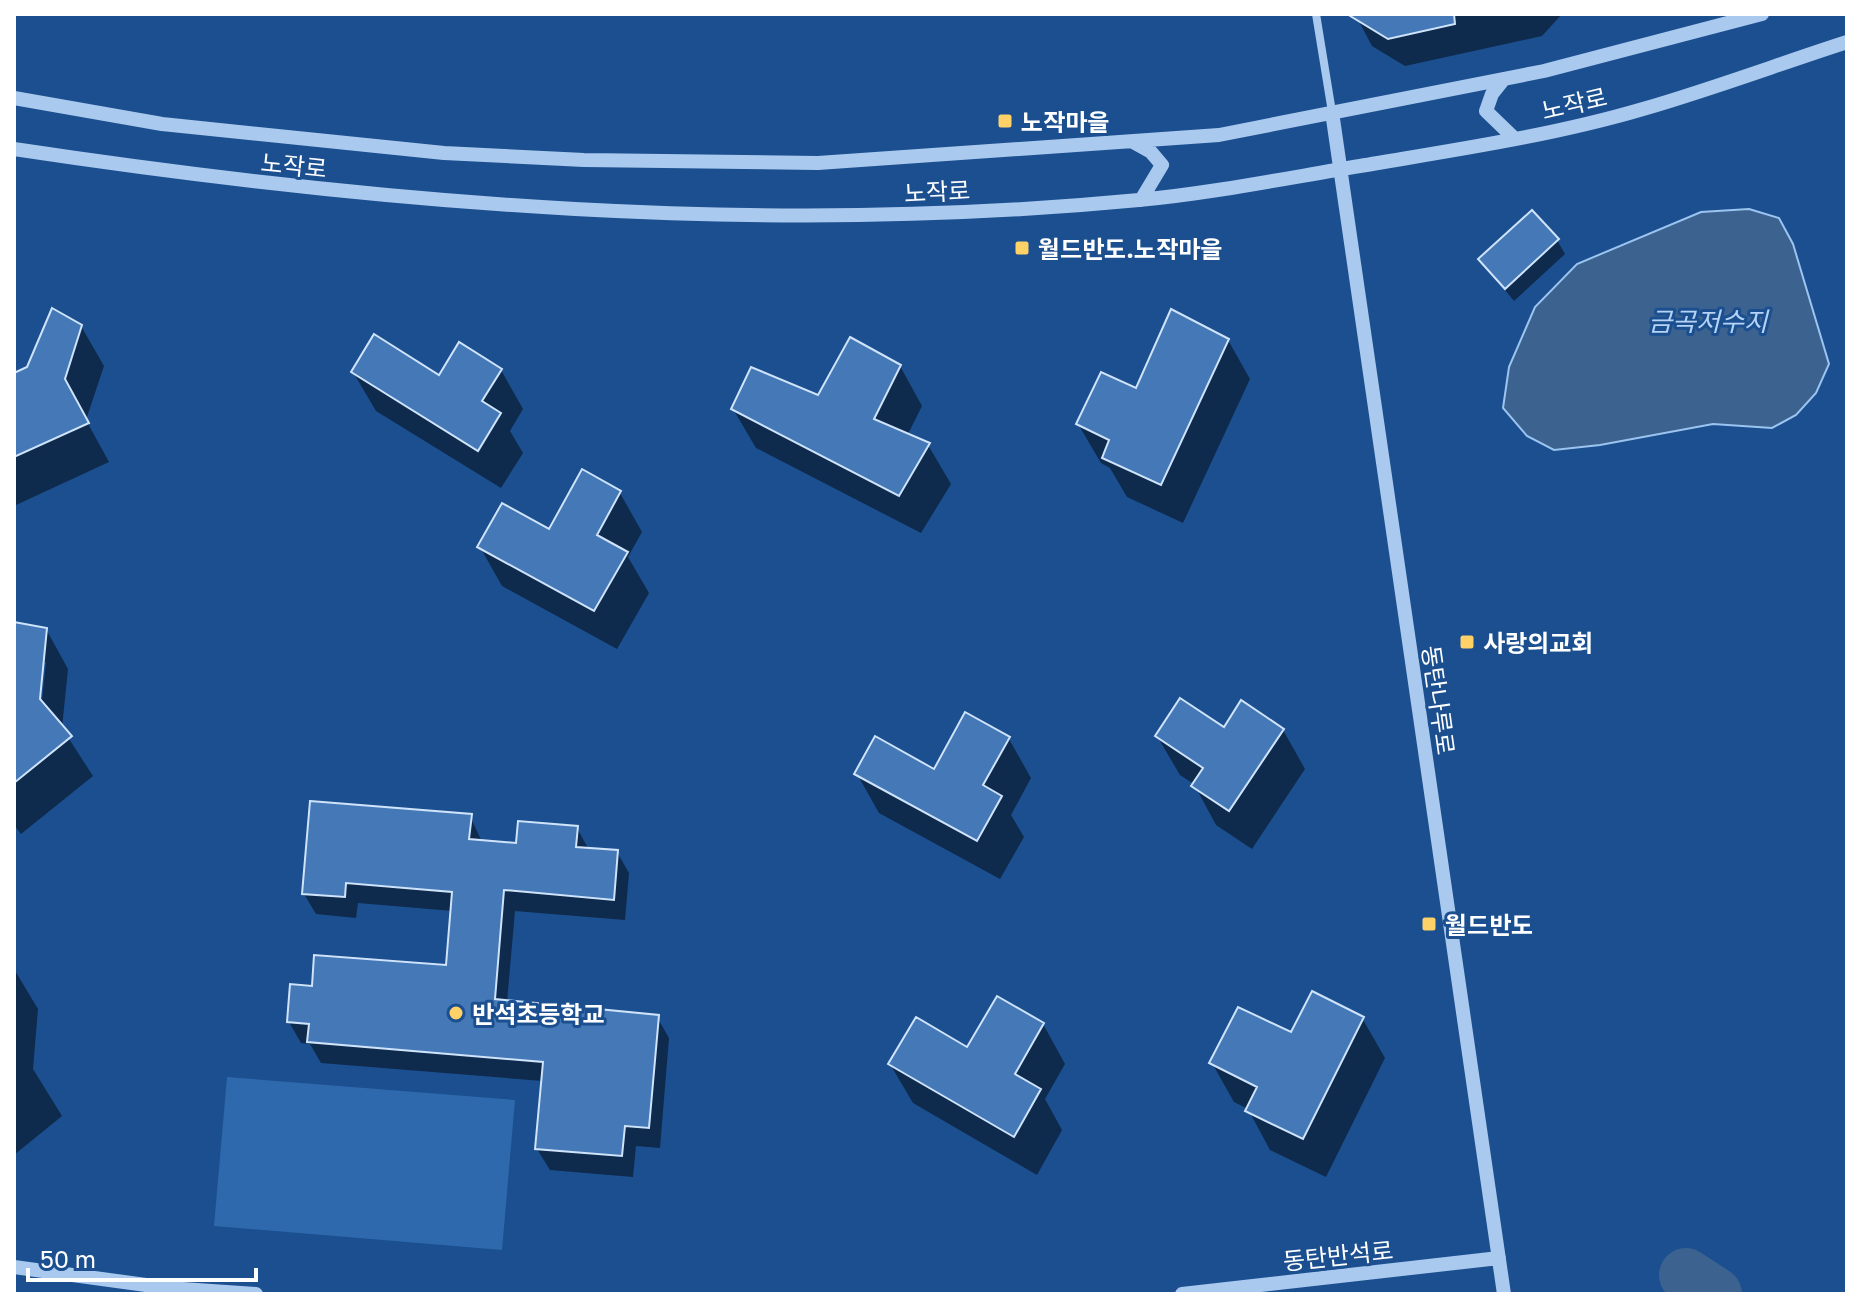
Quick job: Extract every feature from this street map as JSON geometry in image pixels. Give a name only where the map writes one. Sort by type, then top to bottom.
[{"type":"street","points":[[1316,14],[1332,112]]},
{"type":"street","name":"노작로","points":[[14,98],[162,124],[444,153],[584,160],[818,163],[1219,135],[1504,79],[1762,14]]},
{"type":"street","name":"노작로","points":[[14,149],[340,192],[609,211],[761,217],[930,214],[1141,200],[1514,138],[1642,109],[1847,42]]},
{"type":"street","points":[[1504,79],[1492,94],[1486,111],[1514,138]]},
{"type":"street","name":"동탄나루로","points":[[1332,112],[1504,1294]]},
{"type":"street","points":[[1133,142],[1151,152],[1162,165],[1154,184],[1141,200]]},
{"type":"street","name":"동탄반석로","points":[[1182,1294],[1499,1258]]},
{"type":"street","points":[[14,1267],[168,1288],[256,1294]]},
{"type":"shaded area","points":[[227,1077],[515,1100],[502,1250],[214,1226]]},
{"type":"water","name":"금곡저수지","points":[[1749,209],[1779,218],[1793,244],[1829,364],[1816,393],[1796,415],[1772,428],[1713,424],[1600,445],[1554,450],[1527,436],[1503,408],[1509,367],[1535,307],[1577,264],[1701,212]]},
{"type":"building","points":[[1347,14],[1454,14],[1455,24],[1388,39]]},
{"type":"building","points":[[1532,210],[1559,239],[1505,289],[1478,259]]},
{"type":"building","points":[[52,308],[82,325],[65,379],[89,423],[14,457],[14,373],[27,367]]},
{"type":"building","points":[[1171,309],[1229,339],[1161,485],[1102,458],[1109,440],[1076,424],[1101,372],[1136,388]]},
{"type":"building","points":[[374,334],[439,375],[459,342],[502,369],[482,401],[501,413],[478,451],[351,372]]},
{"type":"building","points":[[850,337],[901,365],[874,419],[930,443],[899,496],[731,409],[751,367],[818,395]]},
{"type":"building","points":[[582,469],[621,491],[597,535],[628,552],[594,611],[477,547],[502,503],[549,529]]},
{"type":"building","points":[[14,622],[47,628],[40,699],[72,736],[14,783]]},
{"type":"building","points":[[1180,698],[1224,727],[1241,700],[1284,729],[1229,811],[1191,786],[1203,768],[1155,736]]},
{"type":"building","points":[[965,712],[1010,737],[983,785],[1002,796],[977,841],[854,774],[875,736],[934,769]]},
{"type":"building","name":"반석초등학교","points":[[310,801],[472,814],[469,839],[516,843],[518,821],[578,826],[576,847],[618,850],[614,900],[504,890],[495,999],[659,1015],[649,1128],[625,1126],[622,1156],[535,1149],[543,1062],[307,1042],[309,1024],[287,1022],[290,984],[312,986],[314,955],[446,965],[452,892],[346,883],[345,897],[302,894]]},
{"type":"building","points":[[1312,991],[1364,1017],[1303,1139],[1245,1111],[1257,1087],[1209,1063],[1238,1007],[1291,1032]]},
{"type":"building","points":[[997,996],[1044,1023],[1015,1074],[1041,1089],[1014,1137],[888,1064],[916,1017],[967,1047]]},
{"type":"waterway","points":[[1686,1275],[1715,1294]]},
{"type":"place","name":"노작마을","points":[[1005,121]]},
{"type":"place","name":"월드반도.노작마을","points":[[1022,248]]},
{"type":"place","name":"사랑의교회","points":[[1467,642]]},
{"type":"place","name":"월드반도","points":[[1429,924]]},
{"type":"place","name":"반석초등학교","points":[[456,1013]]}]
